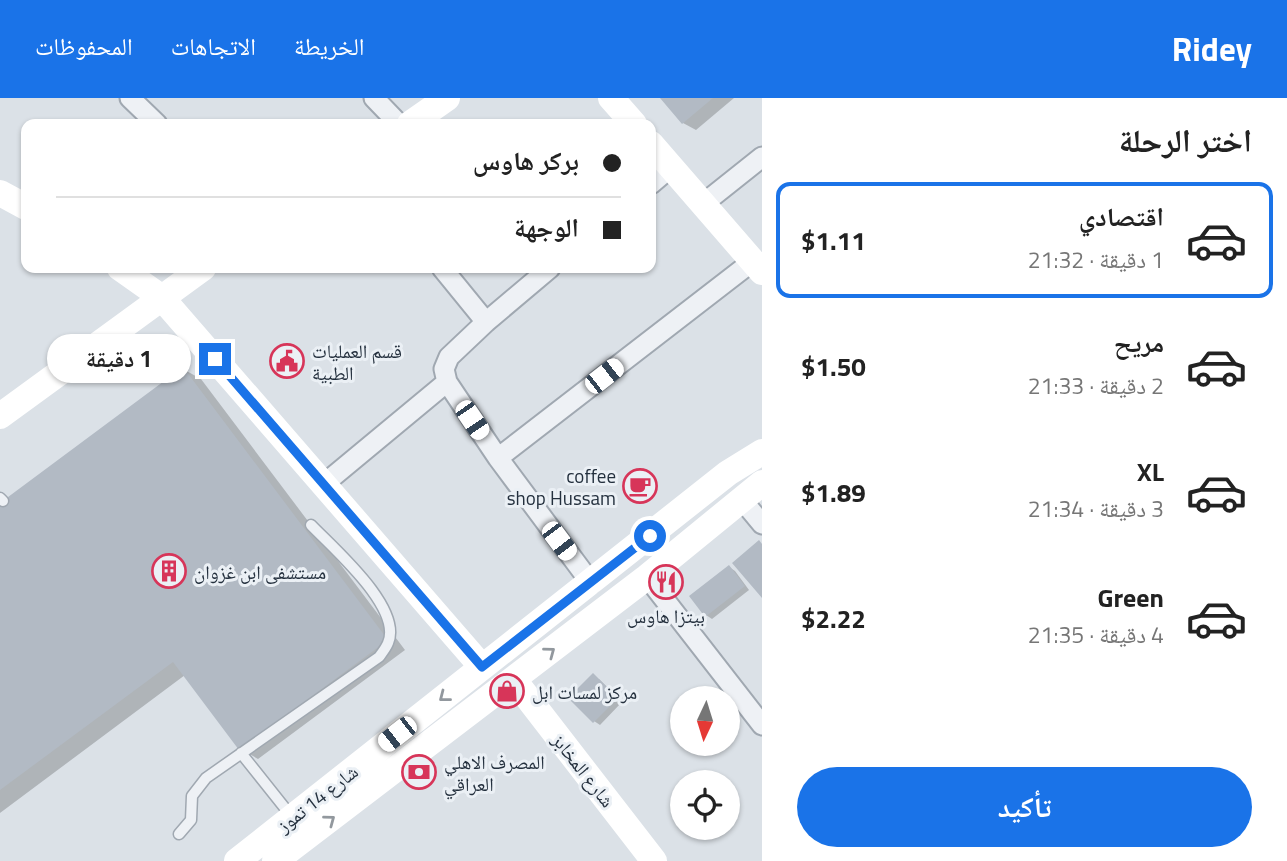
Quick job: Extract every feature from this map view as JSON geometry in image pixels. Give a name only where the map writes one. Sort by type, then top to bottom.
[{"type":"main road","points":[[417,119],[447,98]]},
{"type":"main road","points":[[611,98],[630,119]]},
{"type":"main road","points":[[656,150],[757,267]]},
{"type":"main road","points":[[0,193],[21,204]]},
{"type":"main road","points":[[127,273],[161,296],[482,667]]},
{"type":"main road","points":[[0,416],[196,273]]},
{"type":"main road","points":[[728,473],[762,438]]},
{"type":"main road","name":"شارع 14 تموز","points":[[237,861],[728,473],[762,452]]},
{"type":"main road","name":"شارع 14 تموز","points":[[275,861],[514,680],[756,490]]},
{"type":"main road","name":"شارع المخابز","points":[[514,680],[649,859]]},
{"type":"street","points":[[130,98],[152,119]]},
{"type":"street","points":[[374,98],[394,119]]},
{"type":"street","points":[[703,204],[762,157]]},
{"type":"street","points":[[656,180],[671,167]]},
{"type":"street","points":[[498,458],[757,267]]},
{"type":"street","points":[[446,273],[486,322]]},
{"type":"street","points":[[545,273],[449,356],[444,369],[447,382],[498,458],[591,583]]},
{"type":"street","points":[[324,484],[447,382]]},
{"type":"street","points":[[756,490],[762,524]]},
{"type":"street","points":[[647,577],[762,725]]},
{"type":"lane","points":[[179,834],[191,820],[192,796],[206,778],[379,657],[389,643],[390,628],[380,599],[311,525]]},
{"type":"lane","points":[[240,753],[292,817]]},
{"type":"building","points":[[660,98],[713,98],[682,124]]},
{"type":"building","name":"مستشفى ابن غزوان","points":[[183,367],[388,640],[239,750],[173,662],[0,790],[0,503]]},
{"type":"building","points":[[759,540],[762,544],[762,598],[732,563]]},
{"type":"building","points":[[729,565],[745,586],[705,617],[689,596]]},
{"type":"building","points":[[593,673],[618,698],[593,723],[568,698]]},
{"type":"place","name":"قسم العمليات الطبية","points":[[287,361]]},
{"type":"place","name":"coffee shop Hussam","points":[[640,486]]},
{"type":"place","name":"مستشفى ابن غزوان","points":[[169,571]]},
{"type":"place","name":"بيتزا هاوس","points":[[666,582]]},
{"type":"place","name":"مركز لمسات ابل","points":[[507,691]]},
{"type":"place","name":"المصرف الاهلي العراقي","points":[[419,772]]},
{"type":"route","points":[[215,359],[482,667],[650,536]]}]
